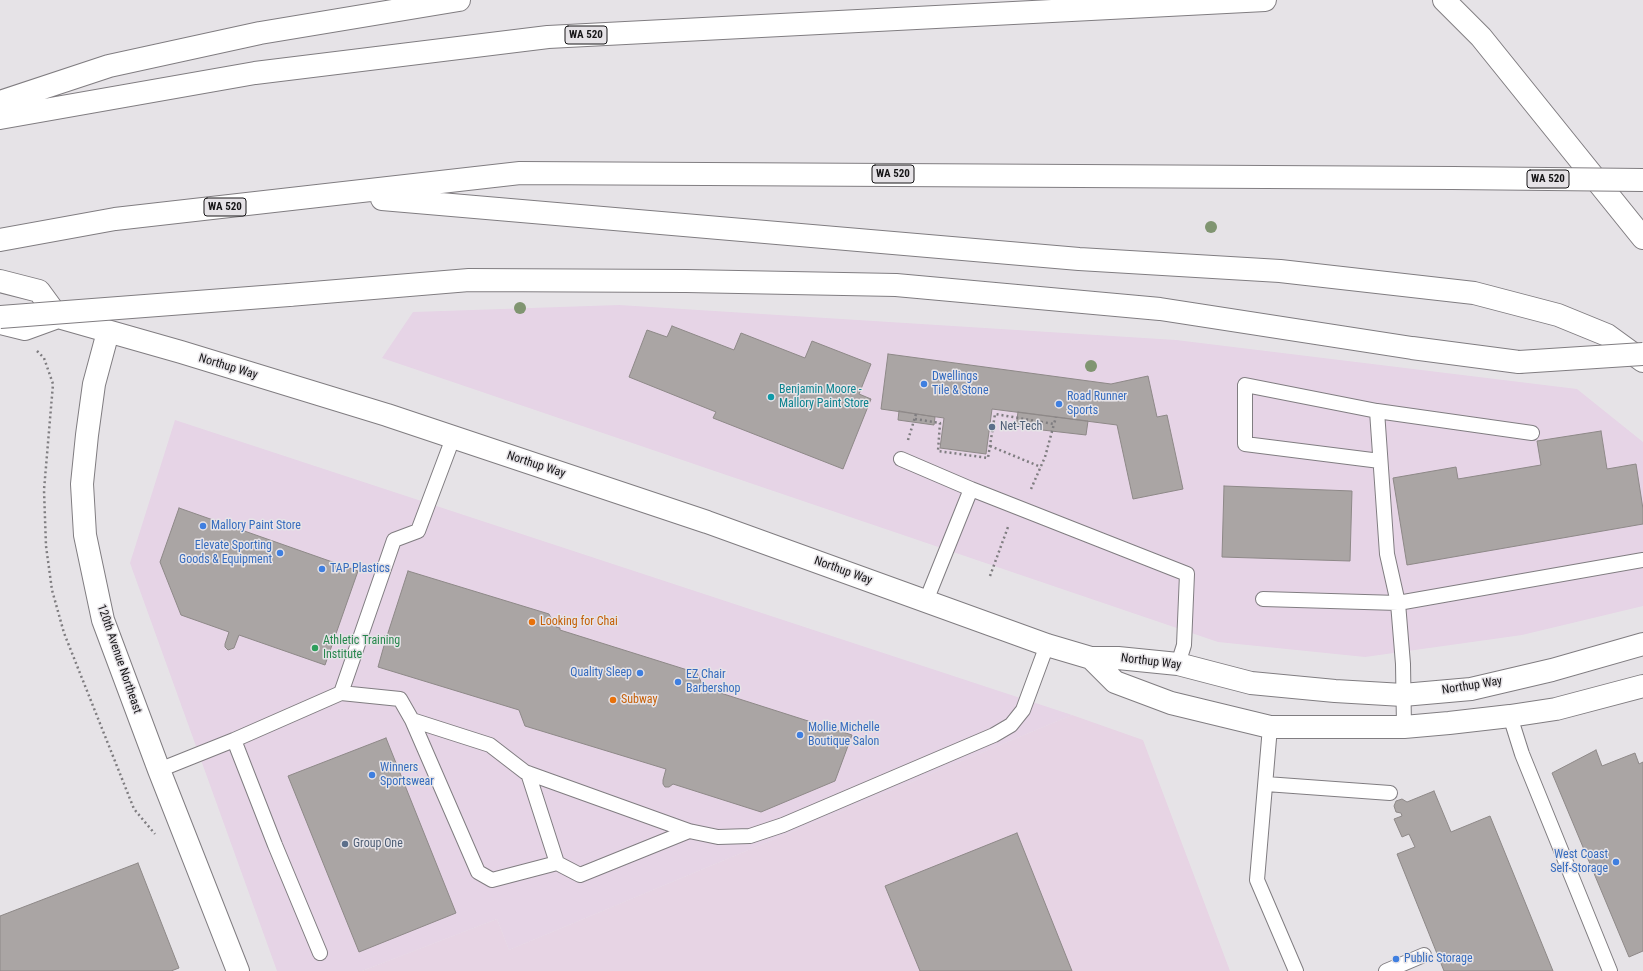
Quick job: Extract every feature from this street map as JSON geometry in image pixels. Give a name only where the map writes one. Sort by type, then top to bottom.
[{"type":"main road","points":[[0,102],[109,66],[260,33],[459,0]]},
{"type":"main road","name":"WA 520","points":[[0,118],[255,73],[548,37],[1265,0]]},
{"type":"main road","points":[[1444,0],[1481,37],[1643,238]]},
{"type":"main road","name":"WA 520","points":[[0,240],[115,219],[520,173],[1643,180]]},
{"type":"main road","points":[[335,195],[1071,258],[1280,271],[1474,293],[1565,318],[1607,335],[1643,361]]},
{"type":"main road","points":[[0,316],[469,280],[679,281],[896,285],[1160,309],[1412,348],[1519,362],[1643,354]]},
{"type":"main road","points":[[0,281],[40,292],[58,317],[25,329],[0,323]]},
{"type":"main road","name":"Northup Way","points":[[58,317],[181,352],[387,415],[707,522],[1048,645],[1091,658],[1118,658],[1178,664],[1251,683],[1335,691],[1403,695],[1471,689],[1552,670],[1643,644]]},
{"type":"main road","name":"120th Avenue Northeast","points":[[108,332],[94,384],[87,435],[82,484],[85,535],[103,620],[159,770],[238,971]]},
{"type":"main road","points":[[1091,658],[1115,682],[1122,685],[1171,703],[1270,727],[1404,727],[1510,716],[1556,709],[1643,686]]},
{"type":"lane","points":[[1380,461],[1245,444],[1245,385],[1377,411],[1532,433]]},
{"type":"lane","points":[[1377,411],[1387,554],[1398,602],[1403,664],[1404,727]]},
{"type":"lane","points":[[341,693],[394,540],[418,531],[453,438]]},
{"type":"lane","points":[[901,459],[971,489],[1186,574],[1184,644],[1178,664]]},
{"type":"lane","points":[[926,601],[971,489]]},
{"type":"lane","points":[[1263,599],[1398,602],[1643,560]]},
{"type":"lane","points":[[412,720],[490,745],[528,773],[689,831],[718,837],[750,836],[783,825],[994,735],[1011,725],[1023,710],[1048,645]]},
{"type":"lane","points":[[159,770],[234,740],[341,693],[400,699],[412,720],[478,872],[492,880],[558,863]]},
{"type":"lane","points":[[1510,716],[1522,754],[1610,971]]},
{"type":"lane","points":[[1270,727],[1257,880],[1296,971]]},
{"type":"lane","points":[[234,740],[275,845],[320,953]]},
{"type":"lane","points":[[528,773],[558,863],[580,875],[689,831]]},
{"type":"lane","points":[[1266,784],[1390,793]]},
{"type":"lane","points":[[1386,971],[1424,955]]},
{"type":"path","points":[[53,384],[44,490],[46,546],[52,590],[64,633],[134,809]]},
{"type":"path","points":[[914,425],[916,414]]},
{"type":"path","points":[[915,419],[940,423],[938,451],[988,458],[995,414],[1054,424]]},
{"type":"path","points":[[1034,483],[1041,467],[1056,417]]},
{"type":"path","points":[[990,446],[1041,467]]},
{"type":"path","points":[[990,576],[1009,522]]},
{"type":"shaded area","points":[[619,305],[1176,340],[1577,389],[1643,442],[1643,606],[1522,635],[1365,657],[1218,642],[382,358],[413,312]]},
{"type":"shaded area","points":[[175,420],[1072,715],[509,950],[497,919],[362,971],[277,971],[130,563]]},
{"type":"shaded area","points":[[1072,715],[1143,740],[1230,971],[362,971],[497,919],[509,950]]},
{"type":"building","name":"Benjamin Moore - Mallory Paint Store","points":[[672,326],[734,350],[741,333],[805,358],[812,341],[871,364],[859,394],[871,399],[843,469],[713,418],[716,412],[629,377],[647,330],[667,337]]},
{"type":"building","points":[[888,354],[1111,384],[1148,376],[1157,417],[1167,415],[1183,489],[1133,499],[1117,425],[992,409],[986,454],[940,448],[944,418],[881,409]]},
{"type":"building","points":[[899,411],[935,417],[934,425],[898,420]]},
{"type":"building","points":[[1018,412],[1088,421],[1086,435],[1016,427]]},
{"type":"building","points":[[1601,431],[1607,469],[1636,464],[1643,509],[1643,524],[1407,565],[1393,478],[1456,467],[1458,479],[1541,465],[1537,441]]},
{"type":"building","points":[[1224,486],[1352,491],[1350,561],[1222,557]]},
{"type":"building","points":[[179,508],[358,571],[325,665],[239,635],[234,648],[228,650],[225,647],[225,644],[229,632],[181,615],[160,562]]},
{"type":"building","name":"Subway","points":[[408,571],[549,614],[556,627],[560,628],[560,630],[697,673],[703,686],[706,686],[708,689],[852,735],[835,781],[761,812],[673,784],[669,787],[665,787],[663,780],[666,769],[525,726],[519,710],[378,667],[385,642],[382,641],[382,638],[387,636]]},
{"type":"building","points":[[386,738],[456,913],[359,952],[288,776]]},
{"type":"building","name":"West Coast Self-Storage","points":[[1596,750],[1602,766],[1635,753],[1639,764],[1643,762],[1643,951],[1629,957],[1552,773]]},
{"type":"building","points":[[1434,791],[1451,832],[1490,816],[1553,971],[1444,971],[1397,854],[1415,847],[1409,834],[1402,837],[1394,819],[1402,816],[1401,813],[1396,812],[1394,806],[1396,801],[1402,799],[1407,802]]},
{"type":"building","points":[[1017,833],[1072,971],[920,971],[885,886]]},
{"type":"building","points":[[138,863],[179,968],[171,971],[0,971],[0,916]]},
{"type":"place","name":"Dwellings Tile & Stone","points":[[924,384]]},
{"type":"place","name":"Benjamin Moore - Mallory Paint Store","points":[[771,397]]},
{"type":"place","name":"Road Runner Sports","points":[[1059,404]]},
{"type":"place","name":"Net-Tech","points":[[992,427]]},
{"type":"place","name":"Mallory Paint Store","points":[[203,526]]},
{"type":"place","name":"Elevate Sporting Goods & Equipment","points":[[280,553]]},
{"type":"place","name":"TAP Plastics","points":[[322,569]]},
{"type":"place","name":"Looking for Chai","points":[[532,622]]},
{"type":"place","name":"Athletic Training Institute","points":[[315,648]]},
{"type":"place","name":"Quality Sleep","points":[[640,673]]},
{"type":"place","name":"EZ Chair Barbershop","points":[[678,682]]},
{"type":"place","name":"Subway","points":[[613,700]]},
{"type":"place","name":"Mollie Michelle Boutique Salon","points":[[800,735]]},
{"type":"place","name":"Winners Sportswear","points":[[372,775]]},
{"type":"place","name":"Group One","points":[[345,844]]},
{"type":"place","name":"West Coast Self-Storage","points":[[1616,862]]},
{"type":"place","name":"Public Storage","points":[[1396,959]]}]
